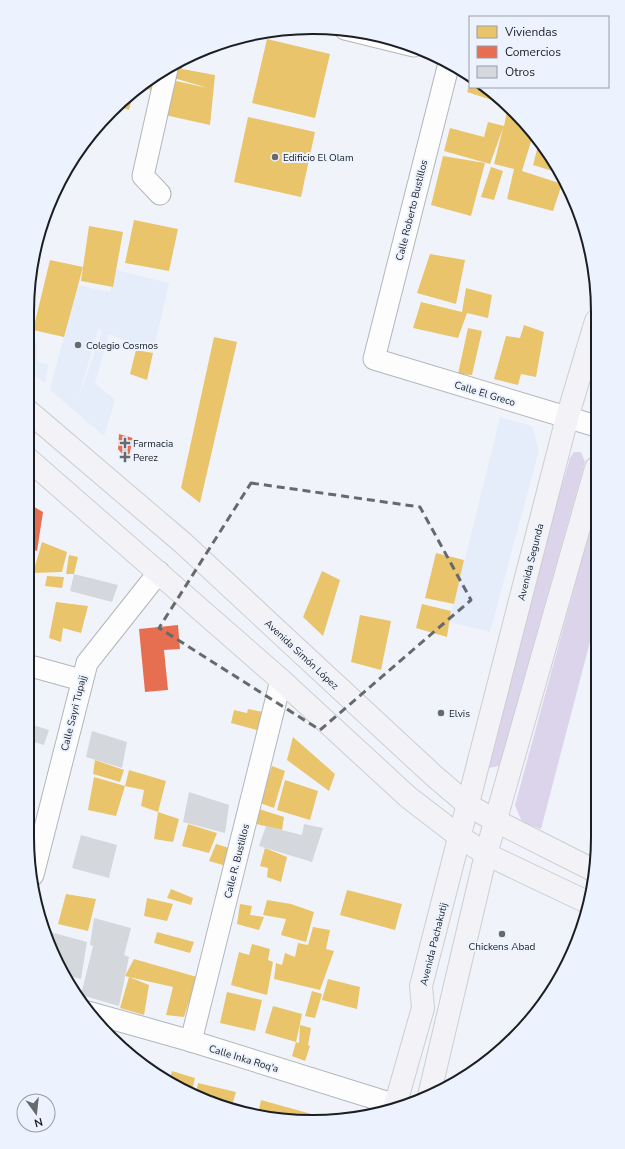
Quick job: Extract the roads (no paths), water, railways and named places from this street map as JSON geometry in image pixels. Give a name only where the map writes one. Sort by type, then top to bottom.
[{"type":"main road","name":"Avenida Segunda","points":[[468,805],[567,418],[591,338]]},
{"type":"main road","name":"Avenida Simón López","points":[[34,415],[183,543],[433,775],[468,805],[496,821],[589,868]]},
{"type":"main road","points":[[34,464],[281,680],[408,798],[460,837],[486,854],[584,900]]},
{"type":"main road","points":[[431,1088],[486,854],[591,486]]},
{"type":"main road","name":"Avenida Pachakutij","points":[[397,1102],[423,1008],[421,986],[468,805]]},
{"type":"street","name":"Calle Roberto Bustillos","points":[[374,359],[448,69]]},
{"type":"street","points":[[160,194],[143,176],[165,76]]},
{"type":"street","name":"Calle El Greco","points":[[374,359],[591,425]]},
{"type":"street","name":"Calle Sayri Tupajj","points":[[36,865],[81,680],[87,663],[159,572]]},
{"type":"street","points":[[34,667],[81,680]]},
{"type":"street","name":"Calle R. Bustillos","points":[[190,1041],[281,680]]},
{"type":"street","name":"Calle Inka Roq'a","points":[[99,1015],[190,1041],[390,1104]]},
{"type":"place","name":"Edificio El Olam","points":[[275,157]]},
{"type":"place","name":"Colegio Cosmos","points":[[78,345]]},
{"type":"place","name":"Farmacia","points":[[125,443]]},
{"type":"place","name":"Perez","points":[[125,457]]},
{"type":"place","name":"Elvis","points":[[441,713]]},
{"type":"place","name":"Chickens Abad","points":[[502,934]]}]
